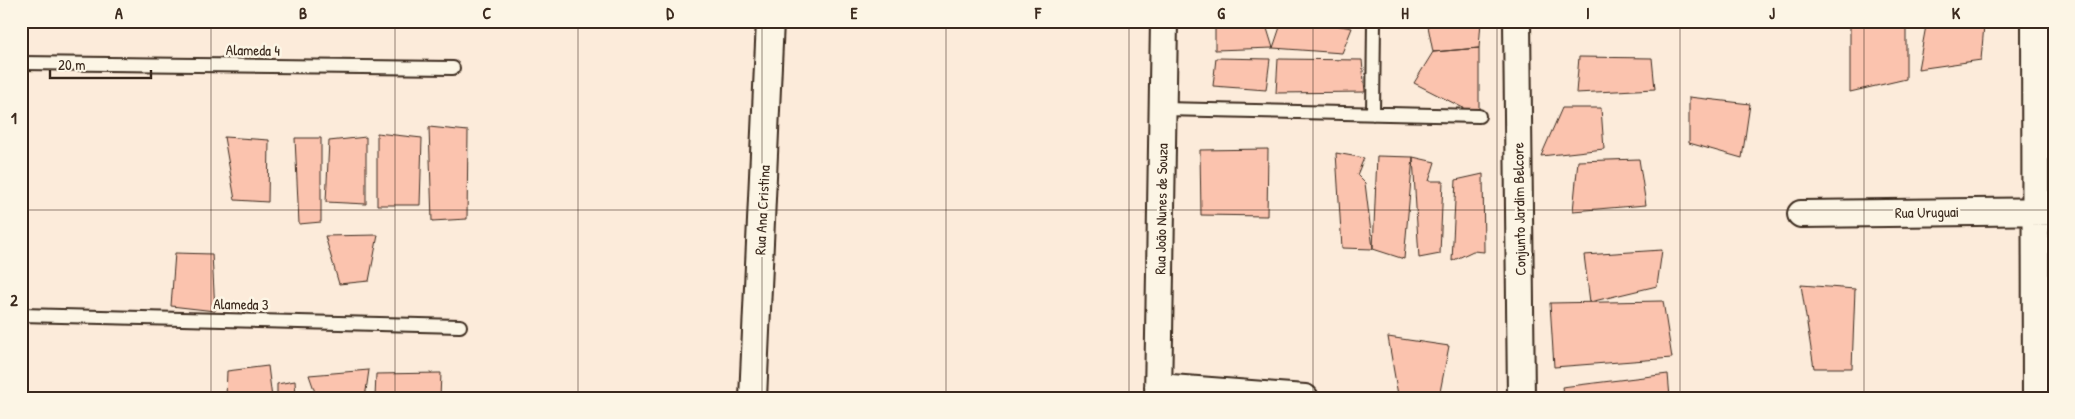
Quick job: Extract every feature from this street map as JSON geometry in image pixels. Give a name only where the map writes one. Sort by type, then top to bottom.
[{"type":"street","name":"Rua Ana Cristina","points":[[754,398],[770,21]]},
{"type":"street","name":"Rua João Nunes de Souza","points":[[1158,392],[1164,21]]},
{"type":"street","name":"Conjunto Jardim Belcore","points":[[1517,21],[1521,398]]},
{"type":"street","points":[[2035,21],[2044,211],[2036,398]]},
{"type":"street","name":"Rua Uruguai","points":[[1801,214],[2044,211]]},
{"type":"street","points":[[1158,392],[1305,398]]},
{"type":"lane","points":[[1372,114],[1374,21]]},
{"type":"lane","name":"Alameda 4","points":[[21,63],[454,68]]},
{"type":"lane","points":[[1163,109],[1479,116]]},
{"type":"lane","name":"Alameda 3","points":[[21,314],[460,326]]},
{"type":"building","points":[[1215,21],[1265,22],[1273,48],[1215,50]]},
{"type":"building","points":[[1282,21],[1312,21],[1352,28],[1342,53],[1273,48]]},
{"type":"building","points":[[1427,21],[1481,21],[1479,48],[1433,52]]},
{"type":"building","points":[[1850,21],[1906,21],[1906,79],[1850,92]]},
{"type":"building","points":[[1984,25],[1981,60],[1918,69],[1926,26]]},
{"type":"building","points":[[1479,48],[1479,116],[1414,83],[1433,52]]},
{"type":"building","points":[[1579,57],[1652,58],[1655,89],[1576,93]]},
{"type":"building","points":[[1216,58],[1270,59],[1266,90],[1213,86]]},
{"type":"building","points":[[1278,59],[1362,60],[1365,92],[1276,93]]},
{"type":"building","points":[[1689,97],[1750,104],[1742,158],[1689,143]]},
{"type":"building","points":[[1562,108],[1601,108],[1604,149],[1541,156]]},
{"type":"building","points":[[429,127],[468,131],[467,219],[432,221]]},
{"type":"building","points":[[377,133],[422,138],[420,205],[377,205]]},
{"type":"building","points":[[224,137],[269,140],[268,202],[235,200]]},
{"type":"building","points":[[366,137],[366,204],[326,202],[329,141]]},
{"type":"building","points":[[295,138],[321,138],[321,222],[299,224]]},
{"type":"building","points":[[1268,149],[1267,216],[1201,215],[1200,150]]},
{"type":"building","points":[[1336,153],[1364,158],[1357,175],[1365,183],[1373,249],[1342,248]]},
{"type":"building","points":[[1377,156],[1413,157],[1404,259],[1373,249]]},
{"type":"building","points":[[1413,157],[1435,162],[1429,181],[1443,181],[1440,254],[1419,258]]},
{"type":"building","points":[[1639,159],[1646,205],[1573,211],[1578,161]]},
{"type":"building","points":[[1483,174],[1484,252],[1473,251],[1452,261],[1456,180]]},
{"type":"building","points":[[378,235],[369,281],[339,284],[325,236]]},
{"type":"building","points":[[1662,250],[1657,286],[1590,302],[1584,255]]},
{"type":"building","points":[[175,253],[212,254],[215,311],[171,306]]},
{"type":"building","points":[[1801,285],[1855,289],[1852,368],[1814,368]]},
{"type":"building","points":[[1663,301],[1672,358],[1554,367],[1550,303]]},
{"type":"building","points":[[1388,337],[1449,346],[1439,397],[1398,395]]},
{"type":"building","points":[[268,366],[272,398],[226,398],[227,371]]},
{"type":"building","points":[[369,370],[365,398],[317,398],[309,375]]},
{"type":"building","points":[[441,373],[440,398],[375,398],[376,374]]},
{"type":"building","points":[[1668,374],[1670,398],[1564,398],[1562,387]]},
{"type":"building","points":[[295,381],[296,398],[277,398],[277,384]]}]
